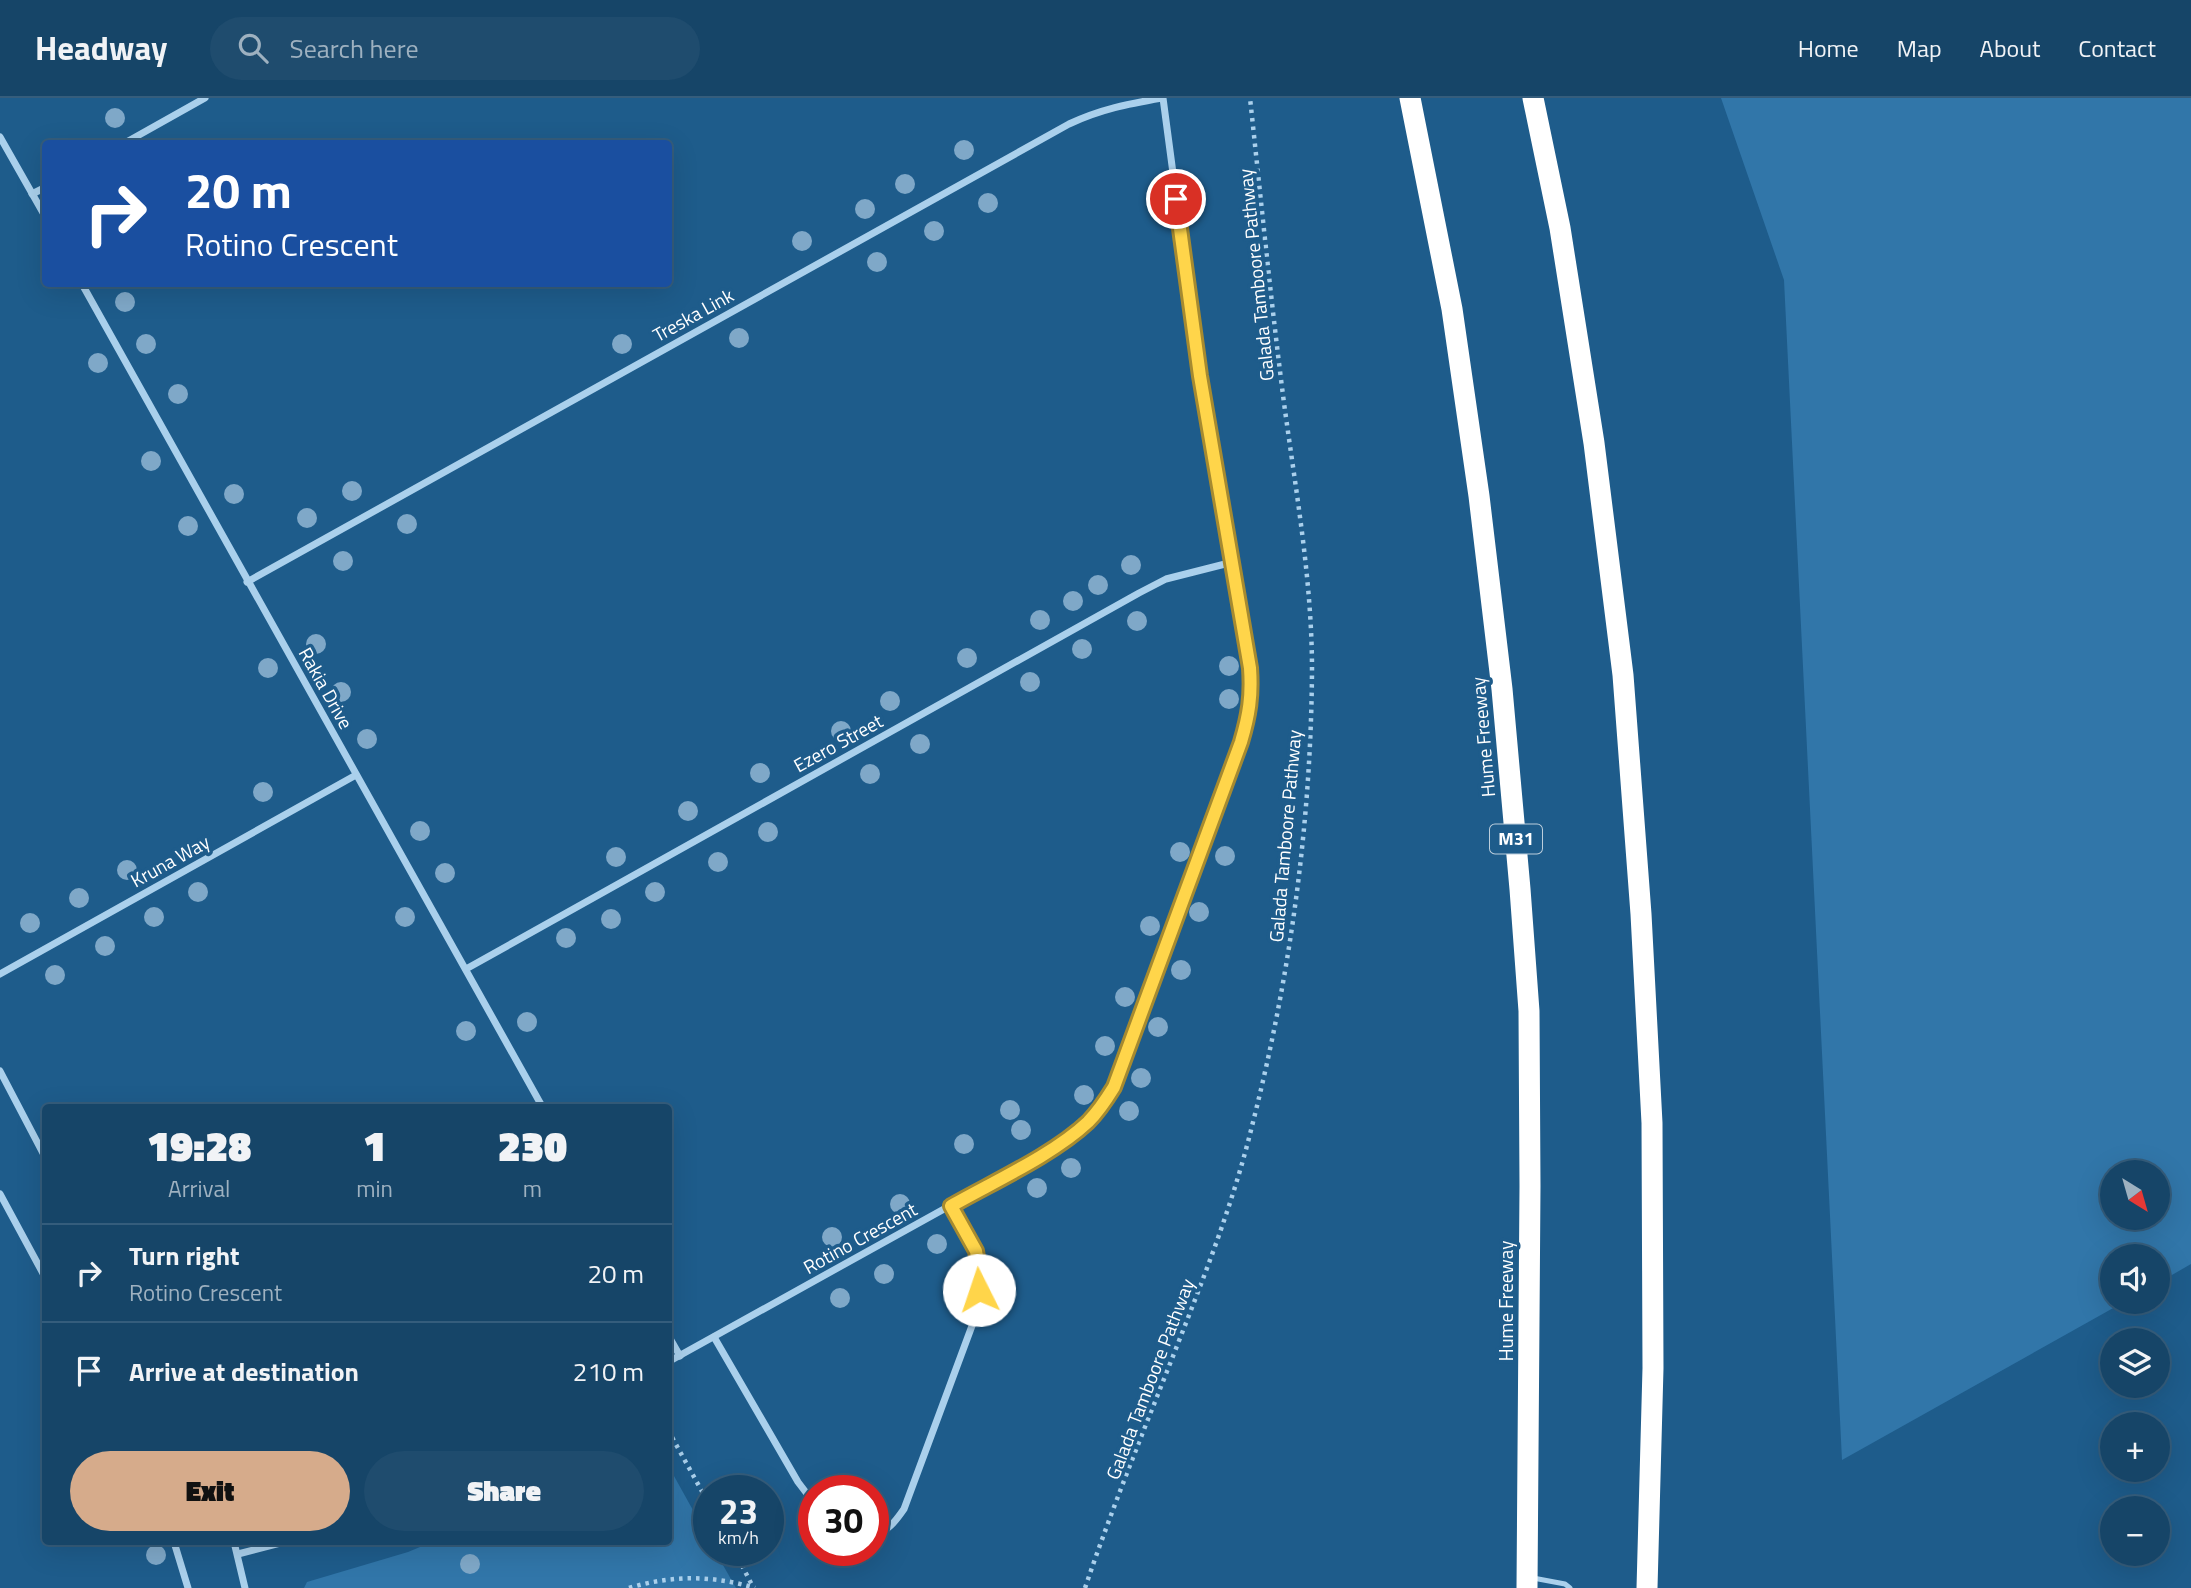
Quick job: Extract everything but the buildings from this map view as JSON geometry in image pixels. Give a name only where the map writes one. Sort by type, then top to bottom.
[{"type":"highway","name":"Hume Freeway","points":[[1410,98],[1452,309],[1479,496],[1503,690],[1520,889],[1529,1011],[1527,1583]]},
{"type":"highway","points":[[1533,98],[1560,228],[1594,443],[1625,702],[1641,914],[1651,1124],[1653,1368],[1647,1588]]},
{"type":"street","points":[[130,140],[205,98]]},
{"type":"street","name":"Rotino Crescent","points":[[672,1360],[1069,1138],[1103,1105],[1114,1087],[1237,755],[1252,696],[1233,562],[1200,376],[1162,98]]},
{"type":"street","name":"Treska Link","points":[[247,582],[1069,124],[1111,107],[1162,98]]},
{"type":"street","points":[[0,137],[42,211]]},
{"type":"street","points":[[33,194],[42,189]]},
{"type":"street","name":"Rakia Drive","points":[[84,287],[541,1104]]},
{"type":"street","name":"Ezero Street","points":[[466,969],[1139,593],[1166,579],[1233,562]]},
{"type":"street","name":"Kruna Way","points":[[0,974],[356,775]]},
{"type":"street","points":[[0,1071],[42,1151]]},
{"type":"street","points":[[0,1194],[42,1272]]},
{"type":"street","points":[[889,1528],[904,1509],[976,1315],[979,1290],[976,1251],[951,1206]]},
{"type":"street","points":[[714,1337],[798,1482]]},
{"type":"street","points":[[672,1342],[680,1356]]},
{"type":"street","points":[[175,1545],[188,1588]]},
{"type":"street","points":[[235,1545],[245,1588]]},
{"type":"street","points":[[238,1554],[272,1545]]},
{"type":"lane","points":[[1527,1583],[1565,1584],[1570,1588]]},
{"type":"path","name":"Galada Tamboore Pathway","points":[[1084,1588],[1202,1283],[1235,1188],[1252,1129],[1278,1016],[1299,880],[1312,671],[1308,575],[1283,396],[1250,98]]},
{"type":"path","points":[[672,1437],[693,1475]]},
{"type":"path","points":[[742,1566],[754,1588]]},
{"type":"path","points":[[629,1588],[681,1577],[718,1579],[754,1588]]},
{"type":"shaded area","points":[[1721,98],[2191,98],[2191,1264],[2170,1276],[2170,1244],[2100,1244],[2100,1314],[2103,1314],[1842,1460],[1784,280]]},
{"type":"shaded area","points":[[672,1472],[693,1510],[693,1566],[724,1566],[736,1588],[304,1588],[307,1582],[425,1545],[672,1545]]},
{"type":"route","points":[[979,1290],[976,1251],[951,1206],[1069,1138],[1088,1122],[1114,1087],[1241,742],[1252,696],[1233,562],[1200,376],[1176,199]]}]
